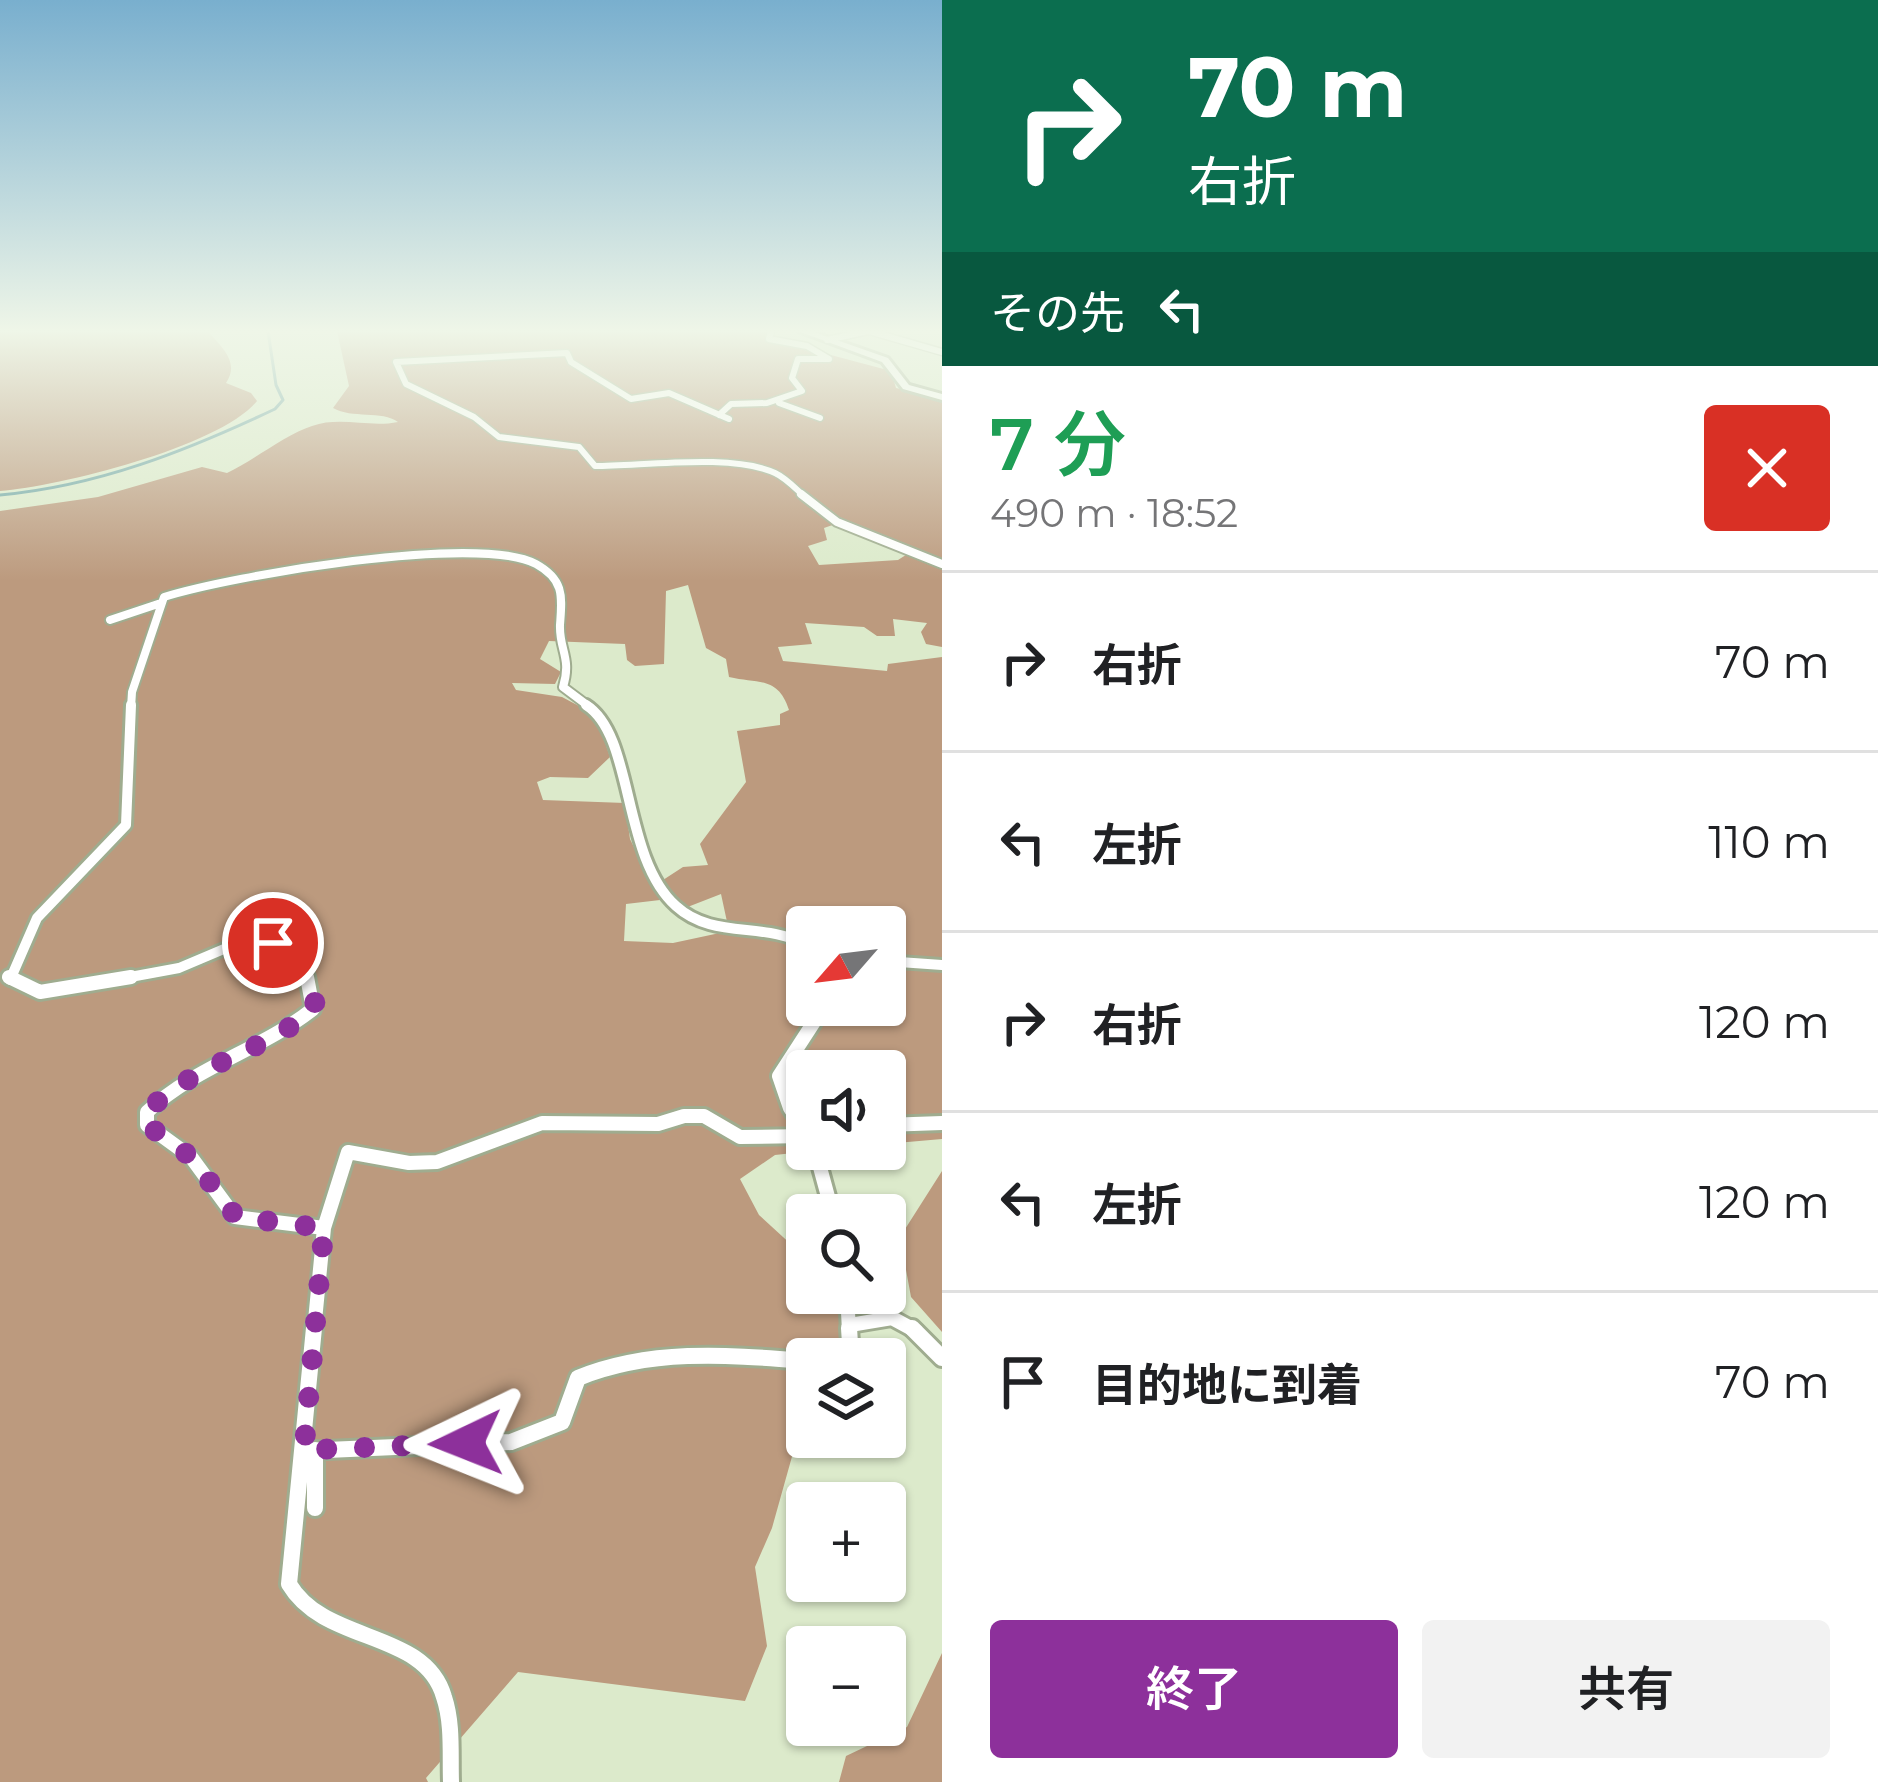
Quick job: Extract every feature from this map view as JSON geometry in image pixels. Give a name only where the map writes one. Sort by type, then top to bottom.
[{"type":"street","points":[[468,414],[499,437],[579,447],[595,466],[736,465],[777,474],[837,522],[942,564]]},
{"type":"street","points":[[810,414],[820,418]]},
{"type":"street","points":[[719,415],[730,419]]},
{"type":"street","points":[[110,620],[161,603],[175,592],[214,584],[351,566],[506,555],[527,561],[561,581],[566,592],[568,610],[560,626],[570,665],[563,687],[602,715],[630,798],[633,834],[663,895],[706,926],[773,928],[786,934]]},
{"type":"street","points":[[161,603],[131,692],[126,825],[38,918],[8,979],[40,992],[179,968],[257,935],[273,943],[311,981],[314,1009],[282,1031],[187,1079],[147,1112],[147,1125],[191,1157],[236,1217],[324,1228]]},
{"type":"street","points":[[906,962],[942,964]]},
{"type":"street","points":[[792,1050],[803,1043],[813,1026]]},
{"type":"street","points":[[786,1054],[778,1068],[786,1105]]},
{"type":"street","points":[[451,1782],[444,1693],[427,1666],[295,1601],[290,1584],[309,1450],[324,1228],[348,1152],[410,1163],[437,1162],[542,1123],[658,1124],[684,1116],[704,1116],[740,1137],[786,1136]]},
{"type":"street","points":[[906,1124],[942,1123]]},
{"type":"street","points":[[849,1314],[850,1338]]},
{"type":"street","points":[[850,1325],[886,1314],[897,1316],[942,1358]]},
{"type":"street","points":[[309,1450],[511,1442],[536,1436],[562,1422],[578,1378],[606,1364],[643,1358],[786,1361]]},
{"type":"street","points":[[309,1450],[315,1508]]},
{"type":"shaded area","points":[[0,414],[242,414],[209,434],[137,461],[0,491]]},
{"type":"shaded area","points":[[363,414],[942,414],[942,647],[926,644],[921,632],[927,623],[893,619],[895,636],[877,636],[864,627],[805,623],[812,644],[778,647],[783,661],[887,671],[888,664],[942,657],[942,1139],[906,1142],[906,1050],[786,1050],[786,1154],[775,1155],[740,1179],[759,1215],[786,1240],[786,1314],[843,1314],[858,1338],[786,1338],[786,1458],[792,1458],[772,1528],[755,1567],[767,1646],[745,1701],[518,1672],[426,1778],[428,1782],[0,1782],[0,511],[98,497],[202,467],[227,473],[291,435],[323,423],[398,422]],"holes":[[[841,522],[909,553],[898,560],[819,565],[808,546],[827,540],[824,528]],[[688,585],[706,648],[726,659],[729,677],[773,686],[789,710],[780,714],[780,725],[737,731],[746,782],[700,844],[708,865],[683,867],[663,880],[685,908],[721,894],[729,931],[673,943],[624,941],[626,904],[660,900],[630,839],[625,803],[543,800],[537,782],[550,777],[588,778],[610,757],[596,715],[562,697],[516,690],[512,683],[555,684],[561,672],[540,659],[549,641],[625,644],[627,660],[635,666],[664,664],[666,591]]]},
{"type":"shaded area","points":[[942,1171],[942,1332],[911,1297],[906,1228]]},
{"type":"shaded area","points":[[942,1653],[942,1782],[839,1782],[846,1756],[867,1746],[906,1746],[907,1727]]},
{"type":"waterway","points":[[0,495],[107,475],[263,414]]},
{"type":"route","points":[[273,943],[311,981],[314,1009],[282,1031],[187,1079],[147,1112],[147,1125],[171,1147],[191,1157],[236,1217],[324,1228],[304,1450],[466,1443]]}]
